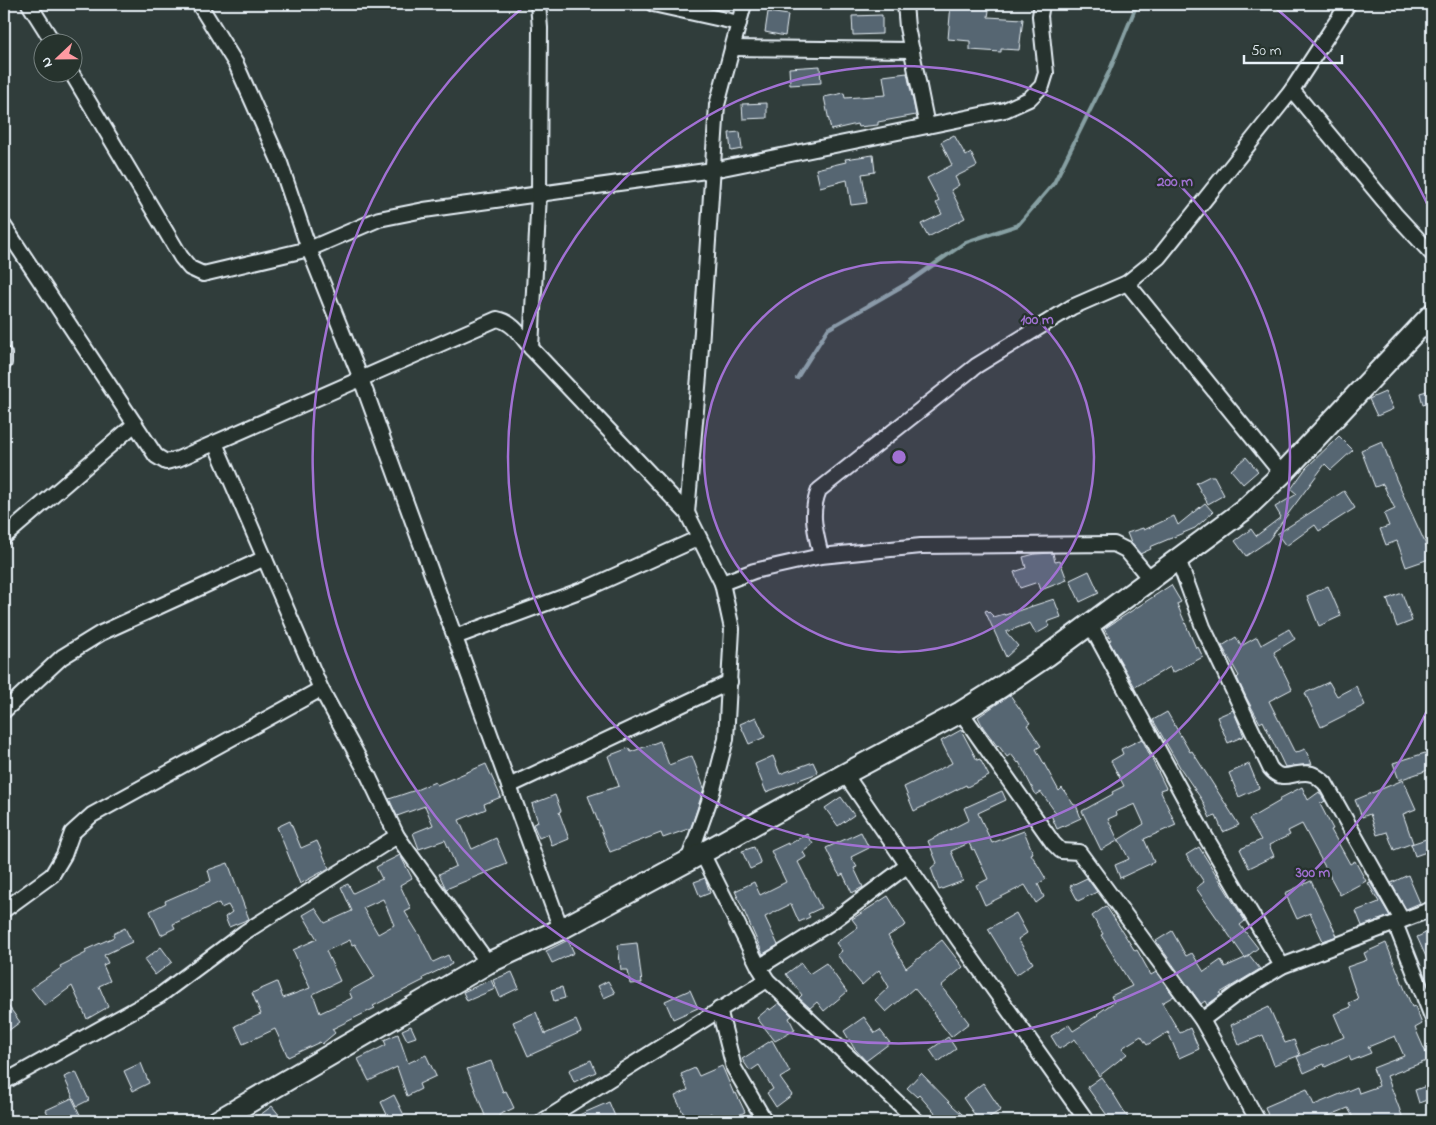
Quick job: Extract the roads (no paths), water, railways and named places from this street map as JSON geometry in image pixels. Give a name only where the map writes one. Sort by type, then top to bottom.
[{"type":"street","points":[[29,4],[47,32]]},
{"type":"street","points":[[199,4],[236,64],[280,163],[309,249],[361,379],[561,929]]},
{"type":"street","points":[[531,348],[539,194],[540,28],[538,4]]},
{"type":"street","points":[[653,4],[738,23]]},
{"type":"street","points":[[687,513],[717,105],[744,4]]},
{"type":"street","points":[[905,4],[927,126]]},
{"type":"street","points":[[77,82],[181,257],[190,268],[203,274],[309,249],[378,219],[424,210],[713,170],[1005,110],[1029,99],[1042,86],[1046,73],[1040,16],[1042,4]]},
{"type":"street","points":[[821,556],[814,523],[814,503],[819,490],[976,366],[1072,307],[1127,283],[1159,257],[1292,90],[1348,4]]},
{"type":"street","points":[[732,48],[912,50]]},
{"type":"street","points":[[1292,90],[1395,214],[1432,254]]},
{"type":"street","points":[[4,226],[156,456],[166,462],[497,319],[506,321],[512,326],[687,513],[722,583],[732,629],[726,739],[695,857],[767,980],[917,1121]]},
{"type":"street","points":[[1127,283],[1282,474]]},
{"type":"street","points":[[217,1121],[488,963],[561,929],[961,712],[1047,656],[1244,510],[1282,474],[1432,314]]},
{"type":"street","points":[[4,354],[4,363]]},
{"type":"street","points":[[4,537],[135,424]]},
{"type":"street","points":[[215,442],[321,689],[368,775],[396,836],[488,963]]},
{"type":"street","points":[[455,637],[590,587],[699,538]]},
{"type":"street","points":[[722,583],[754,571],[821,556],[921,546],[1114,544],[1126,550],[1151,580]]},
{"type":"street","points":[[4,711],[62,658],[101,633],[264,558]]},
{"type":"street","points":[[1178,559],[1203,627],[1270,768],[1274,774],[1282,777],[1299,773],[1312,774],[1325,783],[1398,922],[1432,1017]]},
{"type":"street","points":[[1090,624],[1204,834],[1282,966]]},
{"type":"street","points":[[509,786],[730,682]]},
{"type":"street","points":[[4,910],[52,875],[64,856],[72,833],[92,815],[321,689]]},
{"type":"street","points":[[961,712],[1053,843],[1061,851],[1078,852],[1202,1020],[1258,1121]]},
{"type":"street","points":[[845,774],[958,940],[1087,1121]]},
{"type":"street","points":[[4,1082],[159,996],[245,932],[396,836]]},
{"type":"street","points":[[759,967],[833,921],[908,865]]},
{"type":"street","points":[[1202,1020],[1235,995],[1282,966],[1432,909]]},
{"type":"street","points":[[543,1121],[767,980]]},
{"type":"street","points":[[719,1009],[734,1068],[765,1121]]},
{"type":"waterway","points":[[797,378],[828,329],[906,284],[966,242],[1018,225],[1054,183],[1109,72],[1137,4]]}]
